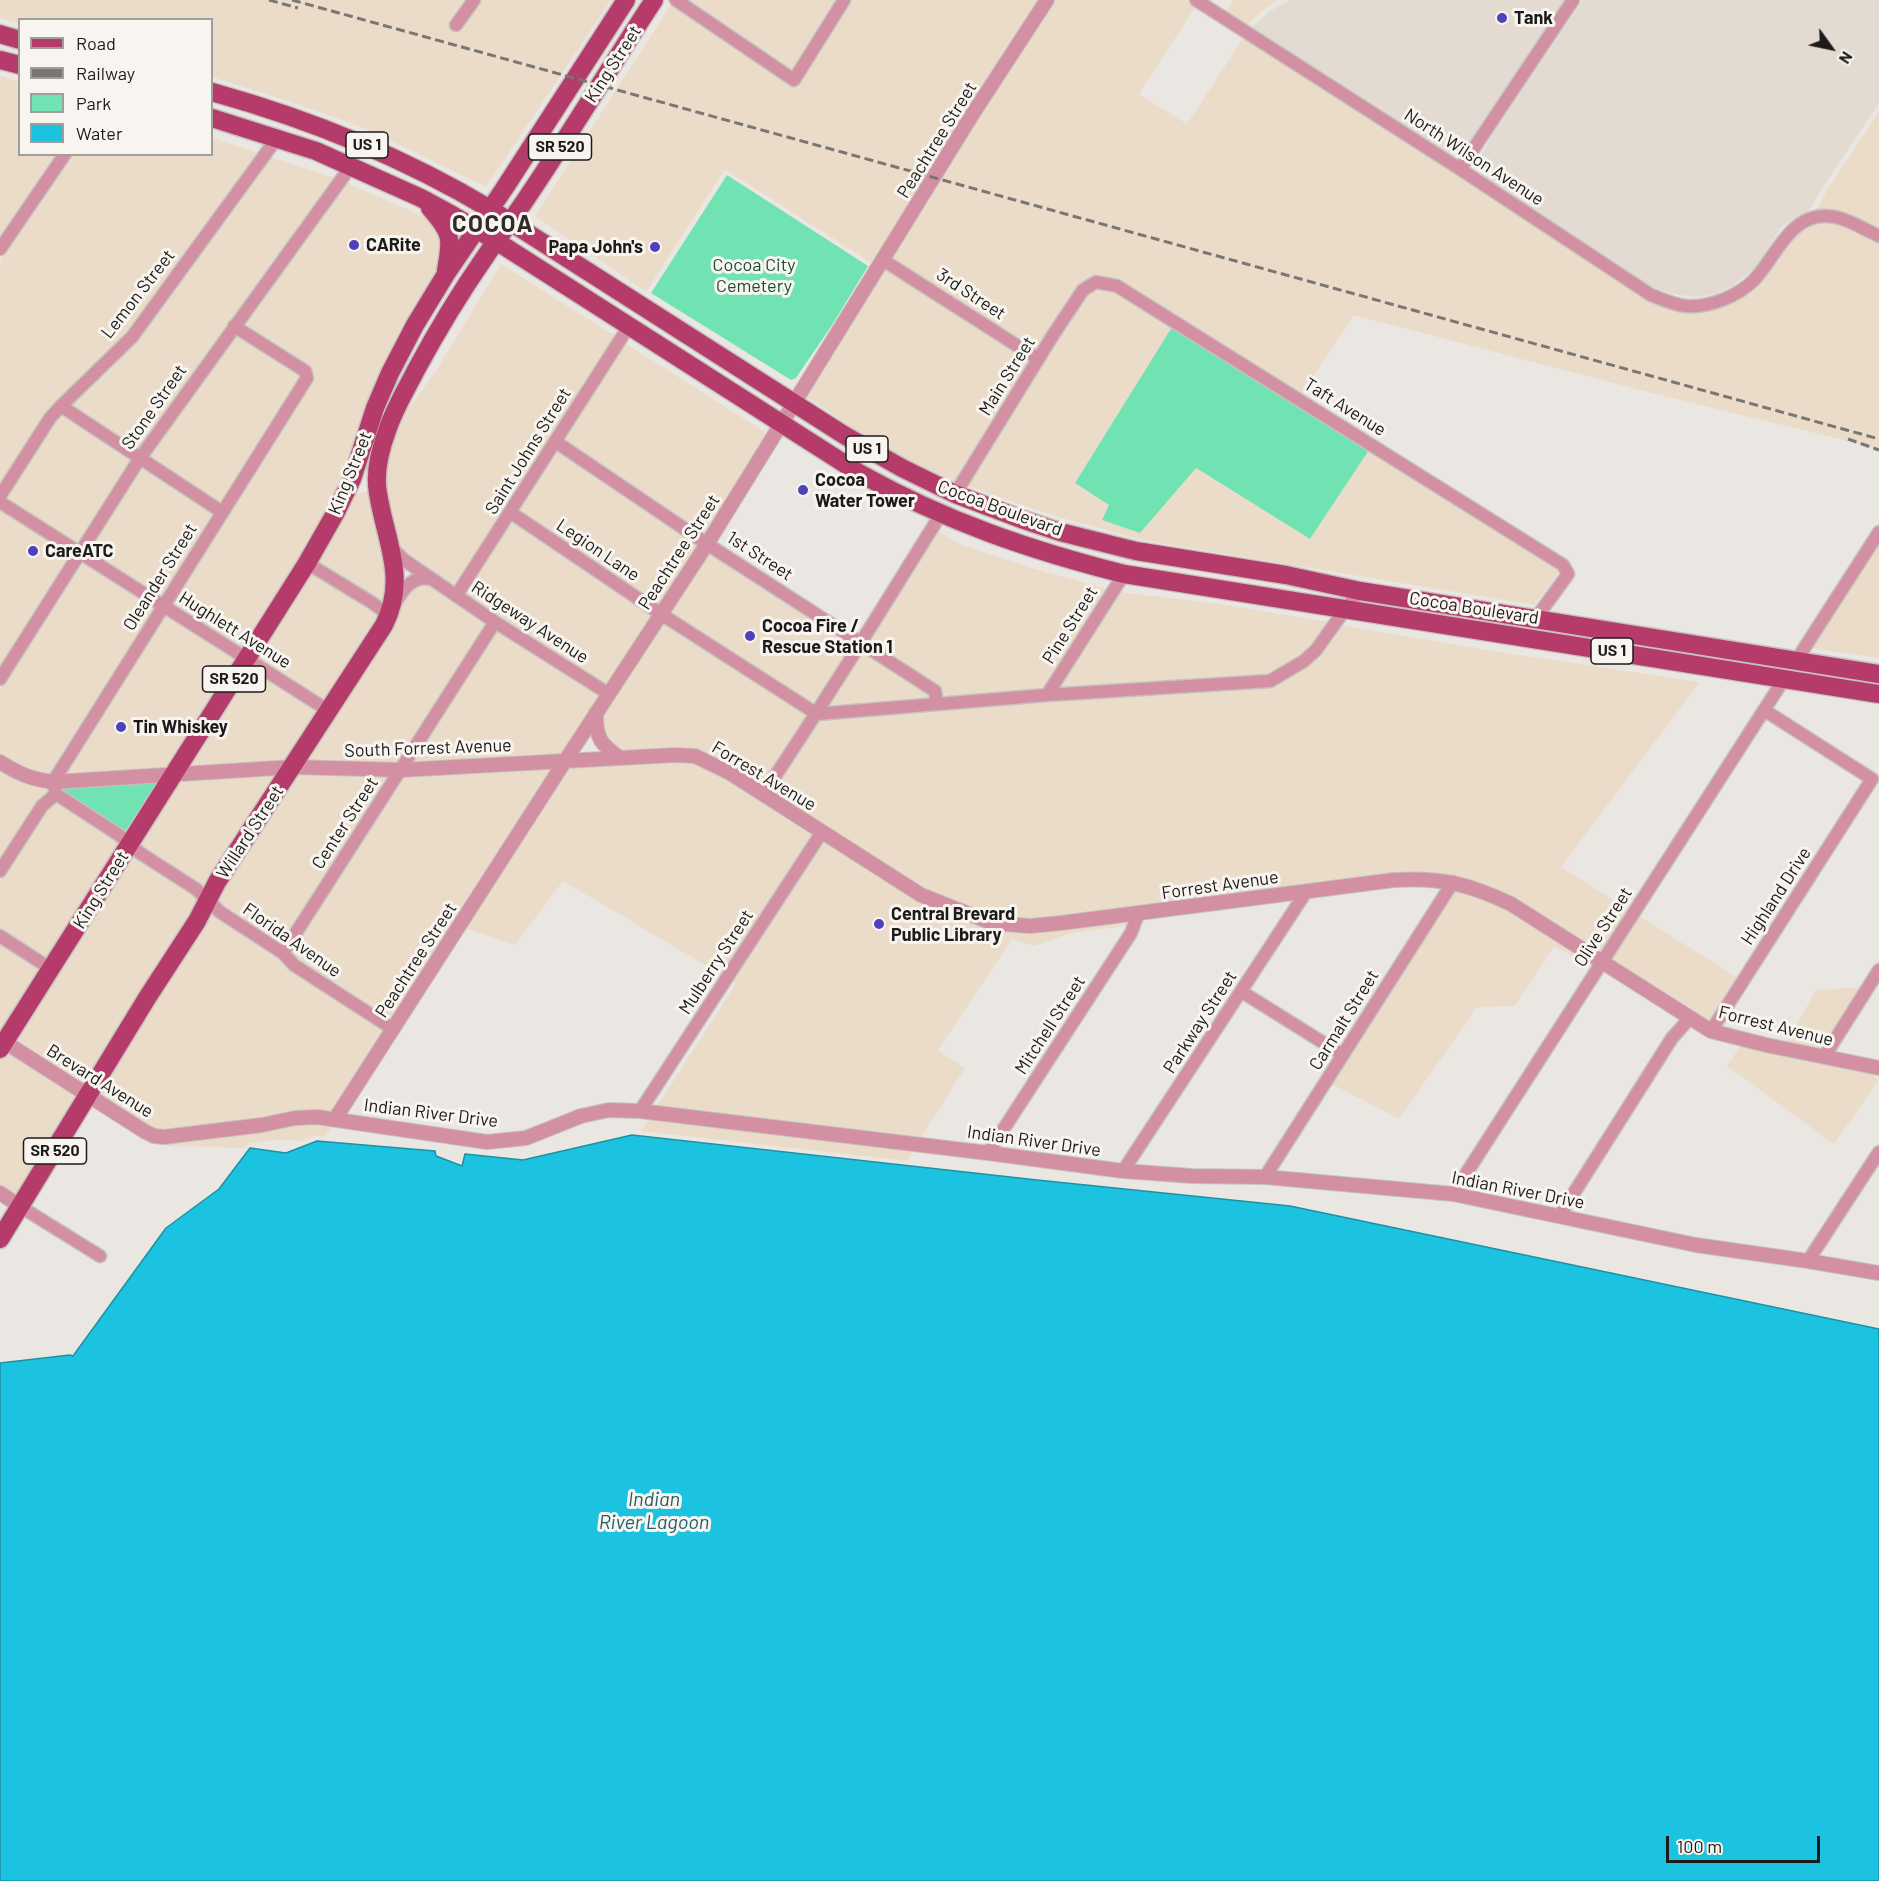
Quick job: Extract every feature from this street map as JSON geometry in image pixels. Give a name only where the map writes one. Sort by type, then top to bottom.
[{"type":"main road","name":"King Street","points":[[51,969],[307,563],[336,512],[352,479],[375,408],[390,373],[446,274],[626,0]]},
{"type":"main road","name":"King Street","points":[[399,402],[444,322],[654,0]]},
{"type":"main road","points":[[0,34],[18,38]]},
{"type":"main road","points":[[0,60],[18,64]]},
{"type":"main road","name":"Cocoa Boulevard","points":[[213,92],[292,117],[367,145],[434,177],[510,221],[872,452],[955,494],[1030,522],[1136,551],[1184,560],[1286,575],[1360,591],[1879,674]]},
{"type":"main road","name":"Cocoa Boulevard","points":[[213,118],[277,138],[351,166],[421,198],[477,229],[868,478],[941,514],[998,537],[1124,574],[1879,694]]},
{"type":"main road","points":[[421,198],[444,224],[450,236],[446,274]]},
{"type":"main road","name":"Willard Street","points":[[0,1239],[147,998],[197,921],[218,882],[389,615],[394,594],[395,571],[392,548],[377,491],[377,465],[399,402]]},
{"type":"main road","points":[[1084,564],[1112,561],[1136,551]]},
{"type":"main road","points":[[1124,574],[1146,563],[1184,560]]},
{"type":"main road","points":[[1642,656],[1678,655],[1777,670],[1788,667],[1796,661]]},
{"type":"main road","points":[[1784,679],[1791,674],[1806,672],[1879,683]]},
{"type":"main road","name":"SR 520","points":[[2,1043],[51,969]]},
{"type":"street","points":[[456,25],[474,0]]},
{"type":"street","points":[[676,0],[794,80],[844,0]]},
{"type":"street","name":"Peachtree Street","points":[[335,1119],[706,544],[972,115],[1047,0]]},
{"type":"street","name":"North Wilson Avenue","points":[[1196,0],[1460,169],[1651,295],[1668,302],[1686,306],[1701,306],[1730,297],[1753,281],[1787,236],[1804,222],[1821,216],[1840,217],[1879,236]]},
{"type":"street","points":[[1460,169],[1573,0]]},
{"type":"street","name":"Lemon Street","points":[[0,496],[50,418],[132,337],[277,138]]},
{"type":"street","points":[[0,249],[64,156]]},
{"type":"street","name":"Stone Street","points":[[0,679],[140,458],[351,166]]},
{"type":"street","name":"3rd Street","points":[[883,260],[1038,359]]},
{"type":"street","name":"Main Street","points":[[955,494],[1083,290],[1096,282]]},
{"type":"street","name":"Taft Avenue","points":[[1096,282],[1117,286],[1563,565],[1568,574],[1536,618]]},
{"type":"street","name":"Oleander Street","points":[[0,871],[55,788],[162,606],[307,378],[305,371],[234,326]]},
{"type":"street","name":"Saint Johns Street","points":[[456,596],[629,326]]},
{"type":"street","points":[[60,406],[222,512]]},
{"type":"street","name":"1st Street","points":[[556,442],[706,544],[935,691],[938,704]]},
{"type":"street","name":"Hughlett Avenue","points":[[0,502],[329,711]]},
{"type":"street","name":"Legion Lane","points":[[510,512],[661,614],[817,714]]},
{"type":"street","points":[[763,795],[817,714],[941,514]]},
{"type":"street","points":[[1796,661],[1879,532]]},
{"type":"street","name":"Ridgeway Avenue","points":[[392,548],[404,560],[456,596],[609,694]]},
{"type":"street","points":[[307,563],[389,615],[407,586],[417,579],[425,577],[431,579]]},
{"type":"street","name":"Pine Street","points":[[1047,695],[1124,574]]},
{"type":"street","points":[[817,714],[1047,695],[1270,681],[1305,661],[1316,650],[1360,591]]},
{"type":"street","name":"Center Street","points":[[283,952],[495,622]]},
{"type":"street","name":"Olive Street","points":[[1453,1194],[1784,679]]},
{"type":"street","name":"Highland Drive","points":[[1712,1031],[1872,779],[1764,710]]},
{"type":"street","points":[[596,713],[596,732],[604,747],[620,758]]},
{"type":"street","name":"Forrest Avenue","points":[[565,761],[695,756],[720,767],[921,896],[992,923],[1030,926],[1394,880],[1419,878],[1453,882],[1483,890],[1511,904],[1712,1031],[1766,1045],[1879,1068]]},
{"type":"street","name":"South Forrest Avenue","points":[[55,788],[174,774],[293,767],[401,770],[565,761]]},
{"type":"street","name":"Florida Avenue","points":[[0,762],[18,773],[55,788],[119,835],[129,845],[196,889],[220,912],[283,952],[294,965],[393,1029]]},
{"type":"street","name":"Mulberry Street","points":[[640,1112],[822,832]]},
{"type":"street","name":"Carmalt Street","points":[[1265,1177],[1453,882]]},
{"type":"street","name":"Parkway Street","points":[[1123,1171],[1306,892]]},
{"type":"street","name":"Mitchell Street","points":[[988,1152],[1131,933],[1138,914]]},
{"type":"street","points":[[0,936],[51,969]]},
{"type":"street","points":[[1824,1057],[1879,970]]},
{"type":"street","points":[[1242,992],[1343,1055]]},
{"type":"street","points":[[1560,1215],[1672,1038],[1690,1018]]},
{"type":"street","name":"Brevard Avenue","points":[[2,1043],[154,1136],[187,1135]]},
{"type":"street","name":"Indian River Drive","points":[[187,1135],[295,1118],[317,1117],[487,1142],[526,1138],[581,1116],[609,1110],[640,1112],[988,1152],[1123,1171],[1192,1176],[1265,1177],[1453,1194],[1696,1245],[1879,1273]]},
{"type":"street","points":[[1808,1261],[1879,1152]]},
{"type":"street","points":[[0,1193],[100,1256]]},
{"type":"shaded area","points":[[0,0],[467,0],[448,26],[457,33],[481,0],[611,0],[486,187],[364,128],[213,77],[213,18],[18,18],[18,23],[0,18]]},
{"type":"shaded area","points":[[686,0],[837,0],[792,72]]},
{"type":"shaded area","points":[[851,0],[1040,0],[873,265],[726,170],[646,292],[535,216],[672,3],[797,87]]},
{"type":"shaded area","points":[[1054,0],[1186,0],[1196,6],[1139,94],[1187,124],[1244,37],[1648,299],[1702,311],[1770,269],[1791,240],[1807,227],[1823,221],[1839,223],[1879,242],[1879,449],[1636,389],[1354,315],[1301,395],[1097,275],[1091,276],[1036,352],[891,258]]},
{"type":"shaded area","points":[[1234,0],[1278,0],[1246,26],[1225,12]]},
{"type":"shaded area","points":[[1290,0],[1567,0],[1465,154],[1456,156],[1448,154],[1250,29],[1270,11]]},
{"type":"shaded area","points":[[1583,0],[1879,0],[1879,103],[1809,211],[1792,219],[1781,228],[1754,269],[1731,287],[1698,297],[1660,290],[1634,278],[1483,176],[1478,169],[1478,161],[1491,137]]},
{"type":"shaded area","points":[[0,76],[18,82],[18,156],[57,156],[0,239]]},
{"type":"shaded area","points":[[1879,112],[1879,230],[1842,213],[1821,210],[1815,212],[1829,187]]},
{"type":"shaded area","points":[[213,138],[258,153],[127,333],[58,399],[46,414],[0,485],[0,264],[72,156],[213,156]]},
{"type":"shaded area","points":[[270,157],[335,178],[138,451],[69,406],[137,340]]},
{"type":"shaded area","points":[[347,183],[434,221],[444,236],[441,266],[403,324],[378,376],[338,483],[342,485],[330,509],[245,651],[170,605],[312,381],[313,376],[242,325]]},
{"type":"shaded area","points":[[501,264],[615,336],[454,588],[408,556],[397,545],[389,520],[383,466],[394,429],[435,372]]},
{"type":"shaded area","points":[[886,267],[1030,361],[956,482],[877,445],[806,396]]},
{"type":"shaded area","points":[[1098,288],[1115,291],[1172,327],[1075,483],[1109,505],[1102,519],[1140,533],[1195,468],[1310,539],[1369,450],[1560,571],[1534,605],[1142,540],[1052,515],[967,486],[1058,339],[1088,294]]},
{"type":"shaded area","points":[[236,334],[300,374],[301,377],[220,505],[148,457]]},
{"type":"shaded area","points":[[625,343],[768,434],[704,536],[563,441]]},
{"type":"shaded area","points":[[62,413],[132,460],[77,545],[5,499]]},
{"type":"shaded area","points":[[558,450],[699,545],[659,606],[518,511]]},
{"type":"shaded area","points":[[142,466],[214,514],[160,598],[87,552]]},
{"type":"shaded area","points":[[371,490],[386,550],[385,605],[315,561],[352,491],[358,494]]},
{"type":"shaded area","points":[[0,508],[72,554],[0,667]]},
{"type":"shaded area","points":[[512,520],[653,615],[607,687],[464,595]]},
{"type":"shaded area","points":[[938,531],[962,545],[1107,589],[1043,690],[942,698],[941,691],[868,641]]},
{"type":"shaded area","points":[[1879,543],[1879,658],[1812,648]]},
{"type":"shaded area","points":[[709,551],[852,643],[815,706],[669,612]]},
{"type":"shaded area","points":[[82,561],[155,607],[50,776],[32,773],[0,756],[0,690]]},
{"type":"shaded area","points":[[309,571],[381,616],[327,704],[255,658]]},
{"type":"shaded area","points":[[420,584],[429,584],[487,623],[397,765],[303,762],[403,601],[411,590]]},
{"type":"shaded area","points":[[1119,592],[1220,604],[1328,622],[1301,657],[1268,676],[1058,689]]},
{"type":"shaded area","points":[[165,614],[239,660],[170,769],[64,776]]},
{"type":"shaded area","points":[[663,621],[809,715],[761,787],[722,762],[621,752],[608,744],[602,731],[602,715]]},
{"type":"shaded area","points":[[1341,625],[1486,650],[1700,682],[1561,867],[1629,910],[1600,954],[1451,874],[1450,876],[1306,886],[1304,884],[1302,887],[1029,921],[993,917],[923,891],[771,793],[821,719],[1046,701],[1049,703],[1051,701],[1268,687],[1269,689],[1309,665],[1321,654]]},
{"type":"shaded area","points":[[497,630],[601,695],[591,707],[591,711],[561,755],[412,764]]},
{"type":"shaded area","points":[[862,650],[930,694],[931,699],[828,707]]},
{"type":"shaded area","points":[[249,667],[321,713],[289,761],[185,768]]},
{"type":"shaded area","points":[[695,762],[717,771],[814,833],[722,975],[563,881],[515,945],[465,928],[569,766],[619,764],[621,766],[623,763]]},
{"type":"shaded area","points":[[554,767],[391,1021],[297,961],[290,953],[404,776]]},
{"type":"shaded area","points":[[0,769],[48,787],[49,792],[37,802],[0,859]]},
{"type":"shaded area","points":[[281,773],[206,891],[137,844],[177,780]]},
{"type":"shaded area","points":[[296,773],[390,775],[281,945],[224,908],[215,899]]},
{"type":"shaded area","points":[[57,801],[122,845],[49,961],[0,930],[0,881],[46,809]]},
{"type":"shaded area","points":[[824,840],[958,916],[1063,929],[1129,921],[1128,926],[1071,933],[1034,946],[1012,939],[938,1050],[965,1068],[920,1139],[656,1108],[736,984],[732,981]]},
{"type":"shaded area","points":[[131,853],[201,900],[86,1088],[12,1040]]},
{"type":"shaded area","points":[[1456,888],[1508,909],[1594,963],[1592,967],[1554,946],[1515,1006],[1477,1007],[1399,1119],[1332,1084]]},
{"type":"shaded area","points":[[210,909],[385,1030],[332,1113],[261,1119],[186,1130],[155,1130],[96,1094]]},
{"type":"shaded area","points":[[1639,916],[1738,978],[1709,1024],[1610,961]]},
{"type":"shaded area","points":[[0,942],[43,970],[2,1034],[0,1032]]},
{"type":"shaded area","points":[[1861,987],[1820,1051],[1786,1044],[1816,990]]},
{"type":"shaded area","points":[[1741,1045],[1868,1071],[1879,1080],[1834,1144],[1727,1066]]},
{"type":"shaded area","points":[[7,1049],[80,1097],[19,1199],[0,1187],[0,1060]]},
{"type":"shaded area","points":[[649,1118],[914,1149],[907,1161],[641,1131]]},
{"type":"shaded area","points":[[297,1124],[333,1124],[325,1137],[315,1136],[303,1141],[275,1140],[248,1143],[244,1148],[165,1146],[158,1142]]},
{"type":"green space","name":"Cocoa City Cemetery","points":[[727,175],[868,266],[832,325],[796,378],[791,380],[651,293]]},
{"type":"green space","points":[[1172,327],[1369,450],[1310,539],[1196,468],[1140,533],[1102,520],[1109,505],[1075,483]]},
{"type":"green space","points":[[163,781],[128,836],[61,791],[60,787]]},
{"type":"water","name":"Indian River Lagoon","points":[[632,1135],[1290,1206],[1879,1329],[1879,1881],[0,1881],[0,1363],[73,1356],[166,1228],[219,1189],[250,1148],[286,1153],[317,1141],[435,1151],[436,1156],[462,1166],[465,1154],[523,1160]]},
{"type":"railway","points":[[269,0],[298,8]]},
{"type":"railway","points":[[292,0],[1879,439]]},
{"type":"railway","points":[[1848,439],[1879,450]]},
{"type":"place","name":"Tank","points":[[1502,18]]},
{"type":"place","name":"CARite","points":[[354,245]]},
{"type":"place","name":"Papa John's","points":[[655,247]]},
{"type":"place","name":"Cocoa Water Tower","points":[[803,490]]},
{"type":"place","name":"CareATC","points":[[33,551]]},
{"type":"place","name":"Cocoa Fire / Rescue Station 1","points":[[750,636]]},
{"type":"place","name":"Tin Whiskey","points":[[121,727]]},
{"type":"place","name":"Central Brevard Public Library","points":[[879,924]]},
{"type":"district","name":"COCOA","points":[[493,224]]}]
